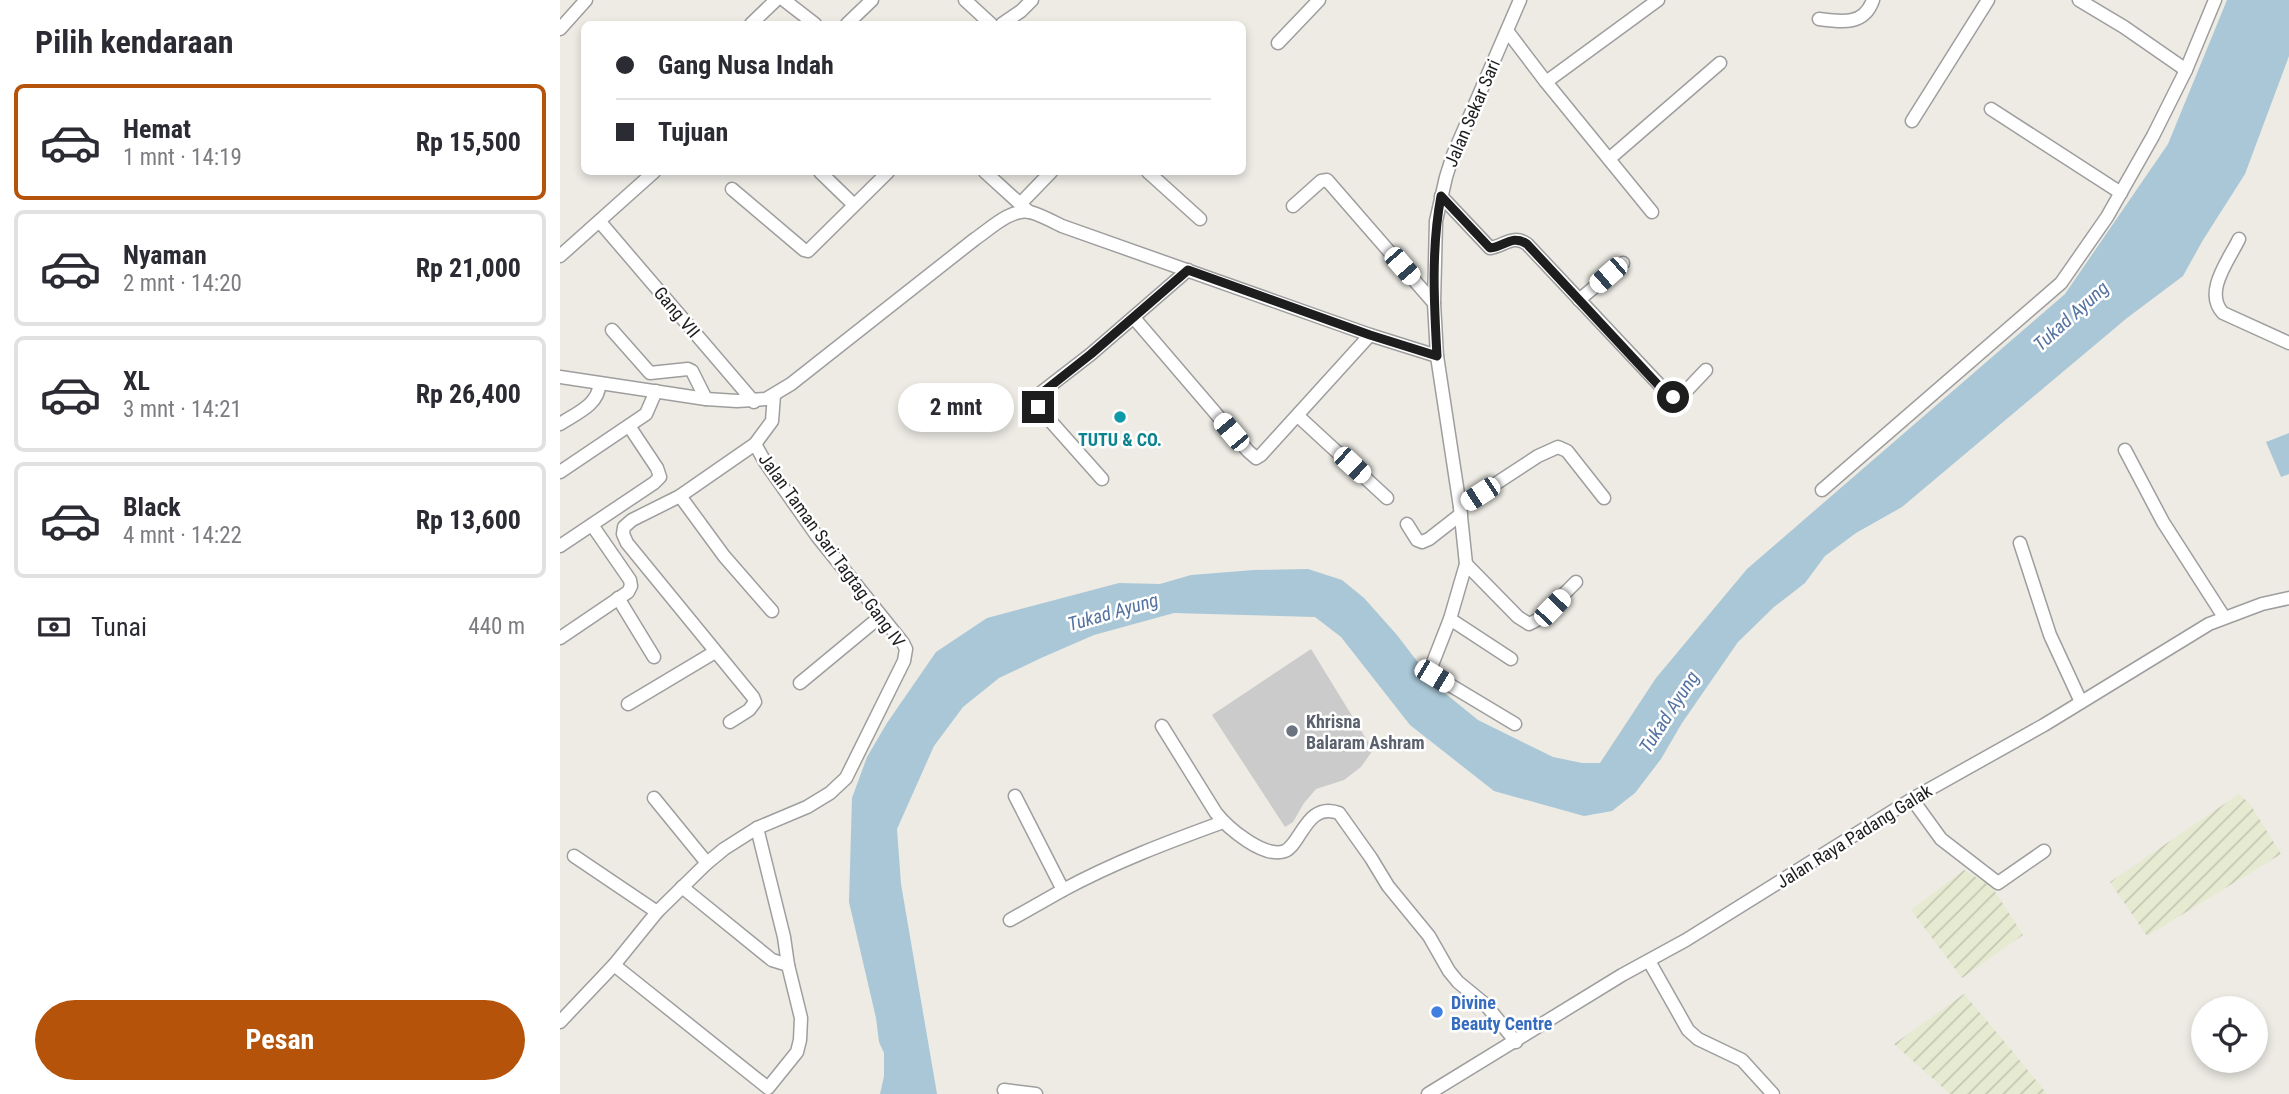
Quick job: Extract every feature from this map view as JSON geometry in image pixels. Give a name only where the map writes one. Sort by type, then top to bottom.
[{"type":"street","points":[[560,29],[586,0]]},
{"type":"street","points":[[754,21],[775,0]]},
{"type":"street","points":[[784,0],[811,21]]},
{"type":"street","points":[[850,21],[872,0]]},
{"type":"street","points":[[965,0],[988,21]]},
{"type":"street","points":[[1006,21],[1032,0]]},
{"type":"street","points":[[1278,43],[1320,0]]},
{"type":"street","name":"Jalan Sekar Sari","points":[[1466,564],[1461,510],[1437,356],[1434,303],[1436,221],[1453,155],[1520,0]]},
{"type":"street","points":[[1546,82],[1658,0]]},
{"type":"street","points":[[1819,19],[1844,23],[1856,20],[1870,9],[1872,0]]},
{"type":"street","points":[[1912,121],[1988,0]]},
{"type":"street","points":[[2079,0],[2099,5],[2186,70]]},
{"type":"street","points":[[1822,491],[2061,283],[2080,258],[2154,136],[2186,70],[2215,0]]},
{"type":"street","points":[[1508,32],[1652,212]]},
{"type":"street","points":[[1608,159],[1720,62]]},
{"type":"street","points":[[1991,109],[2121,193]]},
{"type":"street","points":[[560,256],[651,175]]},
{"type":"street","points":[[823,175],[854,205]]},
{"type":"street","points":[[732,189],[808,251],[885,175]]},
{"type":"street","points":[[988,175],[1025,208],[1062,226],[1370,335],[1437,356]]},
{"type":"street","points":[[560,377],[706,399],[754,402],[774,395],[975,239],[1025,208],[1049,175]]},
{"type":"street","points":[[1151,175],[1200,219]]},
{"type":"street","points":[[1293,206],[1321,181],[1327,180],[1434,303]]},
{"type":"street","points":[[1441,196],[1490,248],[1513,239],[1527,244],[1661,388],[1673,397],[1686,390],[1706,370]]},
{"type":"street","name":"Gang VII","points":[[600,222],[754,402]]},
{"type":"street","points":[[2239,239],[2216,288],[2217,307],[2223,313],[2289,343]]},
{"type":"street","points":[[1579,300],[1623,262]]},
{"type":"street","points":[[1102,479],[1038,407],[1038,396],[1188,270]]},
{"type":"street","points":[[1134,318],[1256,458],[1298,416],[1370,335]]},
{"type":"street","points":[[612,330],[650,373],[688,369],[692,371],[706,399]]},
{"type":"street","points":[[560,424],[592,402],[598,395],[599,384]]},
{"type":"street","points":[[560,472],[646,414],[656,391]]},
{"type":"street","name":"Jalan Taman Sari Tagtag Gang IV","points":[[560,1022],[614,965],[657,912],[707,863],[757,828],[807,807],[830,793],[846,778],[906,654],[903,643],[817,536],[755,444],[772,421],[774,395]]},
{"type":"street","points":[[1298,416],[1387,499]]},
{"type":"street","points":[[560,546],[660,477],[657,468],[629,426]]},
{"type":"street","points":[[730,722],[749,710],[755,702],[627,543],[623,534],[624,527],[632,520],[680,496],[755,444]]},
{"type":"street","points":[[1407,524],[1417,540],[1422,542],[1429,539],[1461,510],[1538,456],[1558,447],[1567,451],[1604,498]]},
{"type":"street","points":[[2125,450],[2163,522],[2224,617]]},
{"type":"street","points":[[680,496],[724,556],[772,611]]},
{"type":"street","points":[[560,638],[631,586],[630,580],[592,525]]},
{"type":"street","points":[[2020,543],[2050,635],[2081,702]]},
{"type":"street","points":[[1515,724],[1432,673],[1431,664],[1450,619],[1466,564],[1518,617],[1529,624],[1552,608],[1577,582]]},
{"type":"street","points":[[618,598],[654,657]]},
{"type":"street","name":"Jalan Raya Padang Galak","points":[[1428,1094],[1912,799],[2081,702],[2174,644],[2224,617],[2289,598]]},
{"type":"street","points":[[800,683],[881,616]]},
{"type":"street","points":[[1450,619],[1511,659]]},
{"type":"street","points":[[628,704],[715,652]]},
{"type":"street","points":[[1162,726],[1203,795],[1223,822],[1246,841],[1270,851],[1283,852],[1292,845],[1302,828],[1318,814],[1333,810],[1339,813],[1388,886],[1429,936],[1449,971],[1486,1005],[1516,1042]]},
{"type":"street","points":[[1015,796],[1063,890]]},
{"type":"street","points":[[654,798],[707,863]]},
{"type":"street","points":[[1912,799],[1941,839],[1998,883],[2044,851]]},
{"type":"street","points":[[1010,920],[1097,872],[1143,851],[1223,822]]},
{"type":"street","points":[[614,965],[772,1091],[797,1052],[800,1018],[784,937],[757,828]]},
{"type":"street","points":[[574,856],[657,912]]},
{"type":"street","points":[[681,887],[772,960],[788,965]]},
{"type":"street","points":[[1649,961],[1688,1030],[1698,1039],[1742,1060],[1773,1094]]},
{"type":"street","points":[[1004,1090],[1036,1094]]},
{"type":"shaded area","name":"Khrisna Balaram Ashram","points":[[1311,649],[1373,750],[1361,767],[1344,780],[1316,789],[1293,822],[1285,827],[1212,715]]},
{"type":"green space","points":[[2239,794],[2250,804],[2281,854],[2147,936],[2110,882]]},
{"type":"green space","points":[[1964,870],[1992,887],[2023,935],[1962,978],[1911,910]]},
{"type":"green space","points":[[1964,994],[2047,1094],[1950,1094],[1894,1044]]},
{"type":"water","name":"Tukad Ayung","points":[[2227,0],[2289,0],[2289,56],[2245,174],[2183,276],[2127,318],[1902,507],[1856,533],[1825,556],[1805,583],[1774,607],[1738,642],[1682,723],[1661,759],[1635,793],[1612,811],[1584,816],[1494,791],[1410,725],[1341,637],[1315,617],[1174,613],[1094,635],[1041,658],[999,678],[963,707],[934,746],[897,829],[901,884],[937,1094],[880,1094],[884,1076],[884,1053],[879,1042],[849,902],[852,798],[867,757],[936,652],[987,618],[1119,583],[1160,584],[1191,575],[1308,569],[1342,580],[1364,598],[1397,635],[1436,686],[1478,720],[1553,757],[1582,763],[1600,763],[1656,678],[1747,569],[2065,294],[2168,144]]},
{"type":"water","points":[[2289,433],[2289,474],[2281,477],[2266,442]]},
{"type":"place","name":"TUTU & CO.","points":[[1120,417]]},
{"type":"place","name":"Khrisna Balaram Ashram","points":[[1292,731]]},
{"type":"place","name":"Divine Beauty Centre","points":[[1437,1012]]},
{"type":"route","points":[[1038,407],[1038,396],[1188,270],[1437,356],[1435,260],[1436,221],[1441,196],[1486,246],[1495,248],[1513,239],[1527,244],[1661,388],[1673,397]]}]
